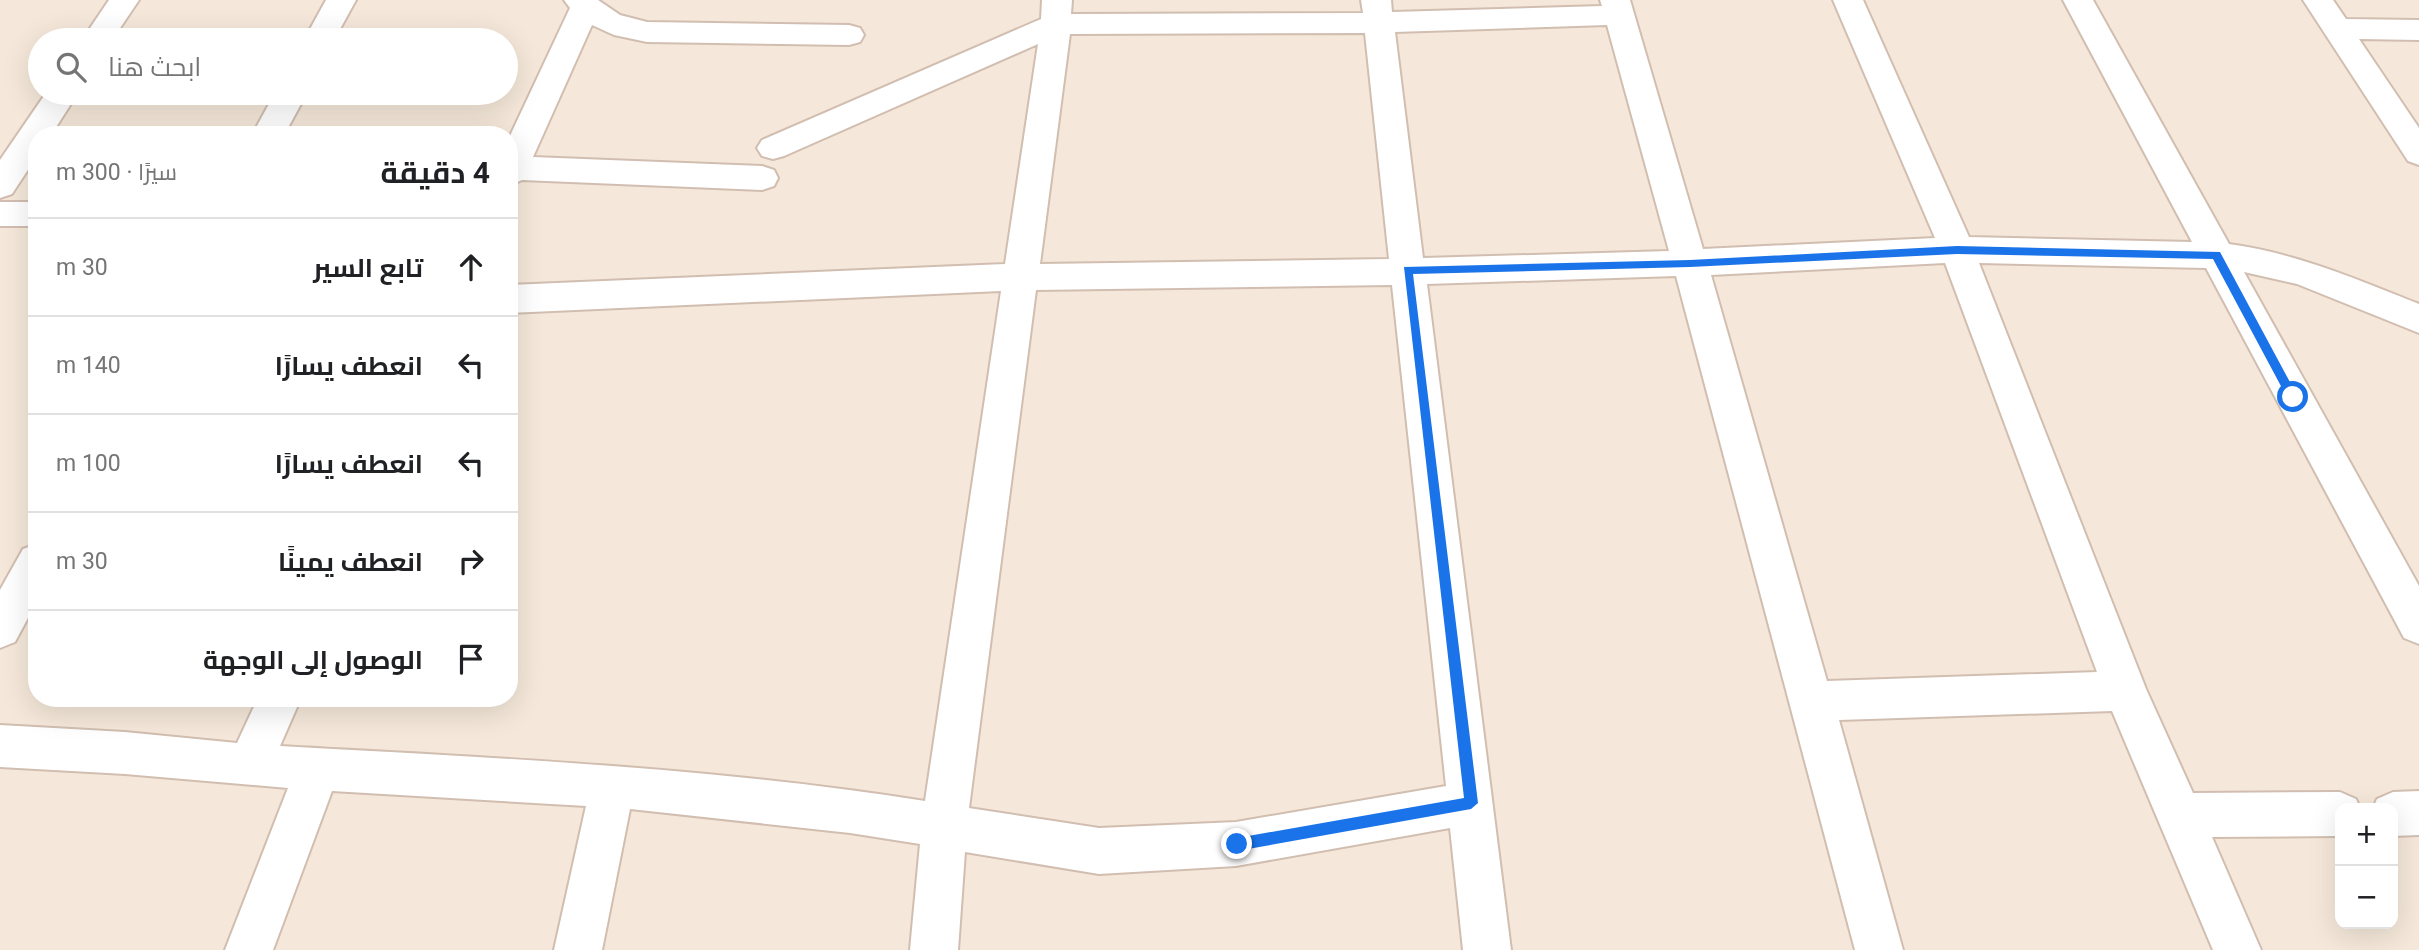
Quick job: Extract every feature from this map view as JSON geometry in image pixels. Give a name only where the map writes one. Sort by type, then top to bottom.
[{"type":"street","points":[[105,28],[124,0]]},
{"type":"street","points":[[326,28],[341,0]]},
{"type":"street","points":[[1848,0],[1957,250],[2125,691],[2237,950]]},
{"type":"street","points":[[2078,0],[2419,625]]},
{"type":"street","points":[[2318,0],[2419,153]]},
{"type":"street","points":[[518,154],[582,3],[603,21],[621,28],[647,32],[849,35]]},
{"type":"street","points":[[518,171],[768,163],[1056,12],[1617,8],[1812,701],[1879,950]]},
{"type":"street","points":[[1377,11],[1487,950]]},
{"type":"street","points":[[934,950],[944,825],[1056,12]]},
{"type":"street","points":[[2337,29],[2419,30]]},
{"type":"street","points":[[40,126],[54,105]]},
{"type":"street","points":[[273,126],[284,105]]},
{"type":"street","points":[[0,186],[28,144]]},
{"type":"street","points":[[0,214],[28,214]]},
{"type":"street","points":[[518,299],[1019,276],[1306,275],[1690,264],[1957,250],[2216,255],[2265,262],[2307,274],[2419,319]]},
{"type":"street","points":[[0,629],[28,578]]},
{"type":"street","points":[[1812,701],[2125,691]]},
{"type":"street","points":[[249,765],[276,707]]},
{"type":"street","points":[[0,746],[125,753],[249,765],[612,786],[850,811],[1099,850],[1237,844],[1471,803]]},
{"type":"street","points":[[249,950],[318,769]]},
{"type":"street","points":[[578,950],[612,786]]},
{"type":"street","points":[[2398,814],[2419,813]]},
{"type":"street","points":[[2180,815],[2335,814]]},
{"type":"shaded area","points":[[0,0],[2419,0],[2419,950],[0,950]]},
{"type":"route","points":[[1237,844],[1471,803],[1408,270],[1690,264],[1957,250],[2216,255],[2293,397]]}]
